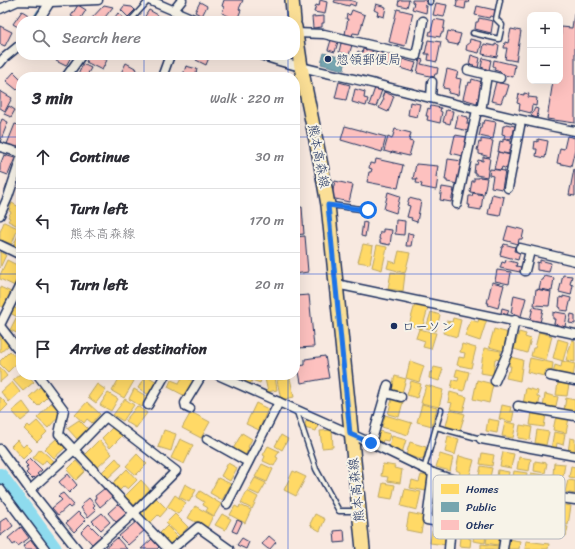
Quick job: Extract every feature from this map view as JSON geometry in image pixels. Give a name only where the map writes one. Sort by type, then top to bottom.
[{"type":"main road","name":"熊本高森線","points":[[292,0],[294,16]]},
{"type":"main road","name":"熊本高森線","points":[[300,60],[328,205],[350,434],[363,549]]},
{"type":"street","points":[[0,9],[18,1],[50,2],[98,0]]},
{"type":"street","points":[[149,0],[159,2],[186,16]]},
{"type":"street","points":[[174,10],[182,0]]},
{"type":"street","points":[[41,16],[50,2]]},
{"type":"street","points":[[300,28],[416,56],[423,21]]},
{"type":"street","points":[[0,63],[16,48]]},
{"type":"street","points":[[70,72],[78,60]]},
{"type":"street","points":[[164,72],[168,60]]},
{"type":"street","points":[[276,60],[301,68],[334,74],[521,121],[575,131]]},
{"type":"street","points":[[468,70],[500,78]]},
{"type":"street","points":[[457,204],[488,75]]},
{"type":"street","points":[[430,98],[432,82]]},
{"type":"street","points":[[508,188],[521,121]]},
{"type":"street","points":[[0,147],[16,152]]},
{"type":"street","points":[[0,214],[16,180]]},
{"type":"street","points":[[0,245],[16,253]]},
{"type":"street","points":[[520,248],[575,261]]},
{"type":"street","points":[[525,271],[530,251]]},
{"type":"street","points":[[336,284],[515,320],[575,334]]},
{"type":"street","points":[[16,293],[0,325],[16,346]]},
{"type":"street","points":[[496,381],[508,352],[515,320]]},
{"type":"street","points":[[550,376],[575,381]]},
{"type":"street","points":[[42,380],[64,410],[59,434],[168,549]]},
{"type":"street","points":[[148,405],[162,380]]},
{"type":"street","points":[[190,409],[186,407],[186,403],[199,380]]},
{"type":"street","points":[[229,380],[371,443],[438,475]]},
{"type":"street","points":[[371,443],[388,385]]},
{"type":"street","points":[[386,393],[401,397]]},
{"type":"street","points":[[227,504],[279,402]]},
{"type":"street","points":[[518,406],[575,416]]},
{"type":"street","points":[[30,490],[74,450],[106,417],[176,471],[134,513],[94,549]]},
{"type":"street","points":[[207,439],[248,462]]},
{"type":"street","points":[[481,439],[575,456]]},
{"type":"street","points":[[0,449],[30,490],[77,549]]},
{"type":"street","points":[[432,473],[427,520],[433,521]]},
{"type":"street","points":[[0,489],[45,549]]},
{"type":"street","points":[[565,499],[575,500]]},
{"type":"street","points":[[172,549],[198,527],[229,549]]},
{"type":"street","points":[[448,549],[449,539]]},
{"type":"street","points":[[503,549],[505,539]]},
{"type":"lane","points":[[135,16],[149,0]]},
{"type":"lane","points":[[473,33],[499,39],[502,24],[496,19],[500,0]]},
{"type":"lane","points":[[328,205],[368,210]]},
{"type":"lane","points":[[297,410],[316,469],[339,511],[359,511]]},
{"type":"lane","points":[[424,469],[441,410]]},
{"type":"lane","points":[[436,427],[481,439]]},
{"type":"building: Homes","points":[[12,203],[16,205],[16,225],[8,221],[10,218],[8,217],[11,212],[9,211]]},
{"type":"building: Homes","points":[[4,222],[16,227],[16,233],[12,244],[0,240],[0,232]]},
{"type":"building: Homes","points":[[16,240],[16,248],[13,247]]},
{"type":"building: Homes","points":[[363,244],[373,246],[370,264],[358,262]]},
{"type":"building: Homes","points":[[377,245],[387,247],[382,270],[372,267]]},
{"type":"building: Homes","points":[[399,251],[410,253],[405,273],[387,268],[389,261],[396,263]]},
{"type":"building: Homes","points":[[0,252],[6,255],[0,268]]},
{"type":"building: Homes","points":[[7,260],[16,264],[15,286],[0,279],[0,275]]},
{"type":"building: Homes","points":[[391,272],[405,274],[403,291],[388,289]]},
{"type":"building: Homes","points":[[0,287],[11,292],[4,308],[0,306]]},
{"type":"building: Homes","points":[[415,304],[428,308],[422,329],[409,325]]},
{"type":"building: Homes","points":[[13,307],[16,308],[16,316],[10,313]]},
{"type":"building: Homes","points":[[431,312],[440,315],[436,331],[426,328]]},
{"type":"building: Homes","points":[[480,316],[487,319],[480,341],[465,336],[471,320],[478,322]]},
{"type":"building: Homes","points":[[16,318],[16,333],[10,330]]},
{"type":"building: Homes","points":[[453,318],[461,320],[457,337],[443,333],[446,321],[452,322]]},
{"type":"building: Homes","points":[[419,329],[436,333],[431,349],[423,347],[425,341],[416,338]]},
{"type":"building: Homes","points":[[494,329],[509,333],[504,351],[489,347]]},
{"type":"building: Homes","points":[[519,332],[526,334],[525,337],[531,339],[527,353],[514,349]]},
{"type":"building: Homes","points":[[539,332],[552,336],[546,360],[531,356],[533,348],[535,348]]},
{"type":"building: Homes","points":[[0,335],[9,345],[0,353]]},
{"type":"building: Homes","points":[[558,339],[568,342],[563,361],[553,358]]},
{"type":"building: Homes","points":[[572,340],[575,341],[575,362],[566,360]]},
{"type":"building: Homes","points":[[462,344],[476,348],[471,368],[457,365],[459,357],[464,358],[465,353],[460,352]]},
{"type":"building: Homes","points":[[484,348],[501,351],[500,360],[495,359],[493,375],[480,373]]},
{"type":"building: Homes","points":[[10,351],[16,358],[16,364],[8,372],[0,364],[0,361]]},
{"type":"building: Homes","points":[[510,357],[523,360],[520,381],[506,378],[511,366],[509,366]]},
{"type":"building: Homes","points":[[530,358],[553,363],[552,371],[546,370],[544,376],[527,372]]},
{"type":"building: Homes","points":[[410,361],[424,366],[419,382],[406,378]]},
{"type":"building: Homes","points":[[562,361],[575,364],[573,379],[553,374],[555,365],[561,367]]},
{"type":"building: Homes","points":[[0,367],[7,376],[0,382]]},
{"type":"building: Homes","points":[[434,367],[443,369],[439,381],[429,378],[430,372],[432,373]]},
{"type":"building: Homes","points":[[457,369],[469,372],[464,391],[451,388],[453,380],[458,381],[459,377],[455,376]]},
{"type":"building: Homes","points":[[395,376],[406,379],[402,393],[391,390]]},
{"type":"building: Homes","points":[[16,377],[16,380],[32,380],[34,382],[23,391],[13,380]]},
{"type":"building: Homes","points":[[118,380],[134,381],[124,398],[112,391]]},
{"type":"building: Homes","points":[[143,380],[154,380],[157,382],[149,395],[138,388]]},
{"type":"building: Homes","points":[[171,380],[179,383],[181,380],[193,381],[185,396],[168,387]]},
{"type":"building: Homes","points":[[240,380],[252,380],[250,385]]},
{"type":"building: Homes","points":[[252,380],[261,380],[260,383]]},
{"type":"building: Homes","points":[[265,380],[275,380],[277,390],[268,392]]},
{"type":"building: Homes","points":[[277,380],[290,380],[294,397],[281,400]]},
{"type":"building: Homes","points":[[477,380],[493,384],[489,403],[473,399]]},
{"type":"building: Homes","points":[[411,381],[421,384],[417,398],[407,395]]},
{"type":"building: Homes","points":[[12,382],[20,392],[9,402],[1,392]]},
{"type":"building: Homes","points":[[558,383],[569,384],[567,396],[556,395]]},
{"type":"building: Homes","points":[[97,384],[106,390],[96,403],[88,397]]},
{"type":"building: Homes","points":[[426,385],[443,390],[439,407],[421,403]]},
{"type":"building: Homes","points":[[41,386],[49,395],[38,406],[29,397]]},
{"type":"building: Homes","points":[[526,388],[538,391],[537,396],[540,398],[538,408],[523,404]]},
{"type":"building: Homes","points":[[134,389],[148,397],[142,407],[129,399]]},
{"type":"building: Homes","points":[[450,392],[467,397],[463,412],[450,409],[452,403],[448,402]]},
{"type":"building: Homes","points":[[108,393],[118,399],[111,411],[100,405]]},
{"type":"building: Homes","points":[[545,394],[558,397],[555,410],[543,408]]},
{"type":"building: Homes","points":[[0,397],[8,405],[0,413]]},
{"type":"building: Homes","points":[[566,398],[575,400],[575,413],[564,410]]},
{"type":"building: Homes","points":[[125,399],[134,405],[123,421],[113,415]]},
{"type":"building: Homes","points":[[392,399],[403,402],[399,417],[388,414]]},
{"type":"building: Homes","points":[[23,402],[31,413],[21,421],[12,411]]},
{"type":"building: Homes","points":[[87,402],[100,414],[92,423],[87,419],[84,423],[75,415]]},
{"type":"building: Homes","points":[[51,403],[62,413],[48,428],[37,418]]},
{"type":"building: Homes","points":[[256,403],[268,409],[259,430],[246,424]]},
{"type":"building: Homes","points":[[422,404],[437,408],[432,426],[417,422]]},
{"type":"building: Homes","points":[[502,405],[511,407],[510,411],[514,411],[512,422],[499,419]]},
{"type":"building: Homes","points":[[137,406],[147,413],[136,428],[125,421]]},
{"type":"building: Homes","points":[[450,410],[465,414],[460,430],[446,426]]},
{"type":"building: Homes","points":[[191,412],[210,422],[201,438],[182,428]]},
{"type":"building: Homes","points":[[532,412],[546,414],[544,427],[530,425]]},
{"type":"building: Homes","points":[[385,415],[412,423],[408,435],[382,427]]},
{"type":"building: Homes","points":[[556,416],[569,418],[566,433],[553,430]]},
{"type":"building: Homes","points":[[488,419],[499,421],[497,433],[486,431]]},
{"type":"building: Homes","points":[[79,420],[88,429],[77,439],[67,428]]},
{"type":"building: Homes","points":[[37,421],[47,432],[37,442],[24,429],[28,425],[30,427]]},
{"type":"building: Homes","points":[[306,421],[318,425],[316,431],[304,428]]},
{"type":"building: Homes","points":[[505,422],[516,424],[513,438],[502,436]]},
{"type":"building: Homes","points":[[520,425],[532,427],[530,440],[518,438]]},
{"type":"building: Homes","points":[[114,426],[123,435],[110,448],[102,438]]},
{"type":"building: Homes","points":[[164,430],[176,434],[171,451],[158,447]]},
{"type":"building: Homes","points":[[332,430],[333,447],[322,448],[320,431]]},
{"type":"building: Homes","points":[[537,430],[549,432],[546,445],[535,443]]},
{"type":"building: Homes","points":[[379,431],[390,434],[388,441],[383,440],[382,443],[376,442]]},
{"type":"building: Homes","points":[[554,432],[565,434],[563,445],[557,443],[556,450],[551,449]]},
{"type":"building: Homes","points":[[242,433],[252,439],[245,456],[233,449]]},
{"type":"building: Homes","points":[[281,435],[288,439],[282,450],[275,446]]},
{"type":"building: Homes","points":[[392,436],[406,440],[402,453],[388,449]]},
{"type":"building: Homes","points":[[448,436],[459,439],[455,455],[445,452]]},
{"type":"building: Homes","points":[[570,438],[575,439],[575,453],[568,452]]},
{"type":"building: Homes","points":[[56,439],[65,448],[54,458],[45,449]]},
{"type":"building: Homes","points":[[180,439],[193,445],[184,464],[171,458]]},
{"type":"building: Homes","points":[[17,440],[23,447],[26,444],[32,450],[23,459],[11,446]]},
{"type":"building: Homes","points":[[99,440],[112,454],[97,468],[84,455]]},
{"type":"building: Homes","points":[[410,442],[426,447],[423,460],[406,455]]},
{"type":"building: Homes","points":[[268,446],[279,451],[276,457],[278,458],[274,466],[263,461],[265,456],[263,455]]},
{"type":"building: Homes","points":[[40,449],[54,461],[51,465],[46,460],[42,465],[33,458]]},
{"type":"building: Homes","points":[[503,452],[514,454],[511,468],[500,466]]},
{"type":"building: Homes","points":[[482,453],[494,455],[492,466],[480,464]]},
{"type":"building: Homes","points":[[137,454],[147,464],[136,475],[126,466]]},
{"type":"building: Homes","points":[[440,454],[453,458],[450,471],[436,467]]},
{"type":"building: Homes","points":[[459,456],[474,460],[470,475],[459,475],[460,472],[456,470]]},
{"type":"building: Homes","points":[[519,457],[531,459],[529,471],[517,469]]},
{"type":"building: Homes","points":[[116,458],[122,465],[107,479],[101,473]]},
{"type":"building: Homes","points":[[76,461],[85,471],[76,480],[67,470]]},
{"type":"building: Homes","points":[[535,461],[547,463],[545,473],[534,471]]},
{"type":"building: Homes","points":[[228,463],[237,468],[230,481],[221,476]]},
{"type":"building: Homes","points":[[554,463],[565,464],[563,475],[553,475]]},
{"type":"building: Homes","points":[[262,464],[273,469],[267,482],[255,477]]},
{"type":"building: Homes","points":[[383,464],[395,466],[394,468],[402,470],[400,483],[387,481],[388,477],[381,476]]},
{"type":"building: Homes","points":[[481,466],[492,468],[490,475],[479,475]]},
{"type":"building: Homes","points":[[571,466],[575,467],[575,478],[569,477]]},
{"type":"building: Homes","points":[[127,469],[137,480],[128,489],[124,486],[118,492],[111,485]]},
{"type":"building: Homes","points":[[498,470],[509,472],[509,475],[497,475]]},
{"type":"building: Homes","points":[[293,471],[306,477],[296,496],[284,490]]},
{"type":"building: Homes","points":[[514,471],[527,473],[527,475],[513,475]]},
{"type":"building: Homes","points":[[531,473],[544,475],[531,475]]},
{"type":"building: Homes","points":[[421,475],[429,476],[426,491],[410,488],[412,480],[419,482]]},
{"type":"building: Homes","points":[[218,478],[231,484],[222,500],[210,493]]},
{"type":"building: Homes","points":[[255,478],[266,483],[259,495],[248,490]]},
{"type":"building: Homes","points":[[141,480],[152,492],[136,507],[125,496]]},
{"type":"building: Homes","points":[[568,480],[575,481],[575,494],[565,492]]},
{"type":"building: Homes","points":[[383,483],[395,485],[392,499],[380,497]]},
{"type":"building: Homes","points":[[185,484],[196,490],[189,502],[179,497]]},
{"type":"building: Homes","points":[[405,489],[421,492],[417,510],[401,506]]},
{"type":"building: Homes","points":[[200,491],[221,504],[214,516],[206,511],[208,508],[203,505],[204,502],[196,497]]},
{"type":"building: Homes","points":[[247,491],[258,497],[252,509],[241,503]]},
{"type":"building: Homes","points":[[175,495],[186,503],[178,514],[167,507]]},
{"type":"building: Homes","points":[[155,497],[167,509],[160,517],[158,515],[149,524],[139,514]]},
{"type":"building: Homes","points":[[240,505],[251,510],[245,523],[230,515],[235,506],[239,508]]},
{"type":"building: Homes","points":[[565,505],[571,506],[568,525],[565,524]]},
{"type":"building: Homes","points":[[195,506],[213,516],[207,528],[188,518]]},
{"type":"building: Homes","points":[[409,513],[424,516],[421,533],[406,530]]},
{"type":"building: Homes","points":[[175,514],[188,527],[180,536],[166,523]]},
{"type":"building: Homes","points":[[222,514],[231,519],[225,530],[215,525]]},
{"type":"building: Homes","points":[[315,514],[325,519],[320,531],[310,524]]},
{"type":"building: Homes","points":[[167,526],[178,537],[170,545],[159,534]]},
{"type":"building: Homes","points":[[565,526],[568,527],[565,536]]},
{"type":"building: Homes","points":[[432,531],[433,539],[447,539],[446,545],[430,543]]},
{"type":"building: Homes","points":[[460,539],[471,539],[470,547],[459,546]]},
{"type":"building: Homes","points":[[473,539],[485,539],[485,543],[473,541]]},
{"type":"building: Homes","points":[[487,539],[499,539],[498,545],[486,543]]},
{"type":"building: Homes","points":[[508,539],[520,541],[519,549],[507,549]]},
{"type":"building: Homes","points":[[526,541],[549,544],[548,549],[525,549]]},
{"type":"building: Homes","points":[[481,544],[499,546],[498,549],[481,549]]},
{"type":"building: Public","points":[[324,53],[346,59],[344,70],[321,64]]},
{"type":"building: Other","points":[[224,0],[243,0],[239,9],[241,10],[239,16],[228,16],[222,13],[224,7],[222,6]]},
{"type":"building: Other","points":[[320,0],[327,2],[325,14],[314,12],[316,5],[319,6]]},
{"type":"building: Other","points":[[335,0],[349,0],[356,2],[355,6],[350,4],[349,6],[334,2]]},
{"type":"building: Other","points":[[399,0],[409,0],[407,7],[398,5]]},
{"type":"building: Other","points":[[412,0],[427,0],[425,6],[427,6],[426,13],[412,9],[414,3]]},
{"type":"building: Other","points":[[456,0],[469,0],[468,3],[466,2],[465,9],[456,7]]},
{"type":"building: Other","points":[[200,2],[207,6],[202,16],[195,12]]},
{"type":"building: Other","points":[[436,3],[447,5],[444,17],[433,15]]},
{"type":"building: Other","points":[[376,4],[386,7],[384,17],[377,15],[378,12],[374,10]]},
{"type":"building: Other","points":[[78,5],[86,10],[82,16],[71,16]]},
{"type":"building: Other","points":[[104,5],[113,7],[106,16],[94,16]]},
{"type":"building: Other","points":[[124,6],[132,7],[135,10],[127,16],[121,10]]},
{"type":"building: Other","points":[[477,6],[495,10],[494,17],[490,16],[489,18],[475,15]]},
{"type":"building: Other","points":[[397,9],[413,13],[405,46],[389,42]]},
{"type":"building: Other","points":[[149,10],[158,15],[158,16],[145,16]]},
{"type":"building: Other","points":[[352,10],[365,15],[359,34],[353,33],[352,36],[345,34],[348,19],[346,19],[347,14],[350,15]]},
{"type":"building: Other","points":[[22,11],[30,16],[19,16]]},
{"type":"building: Other","points":[[574,14],[575,123],[547,119],[553,84],[563,84],[563,27],[572,28]]},
{"type":"building: Other","points":[[324,16],[324,23],[322,23],[322,27],[313,28],[312,17]]},
{"type":"building: Other","points":[[479,18],[493,21],[491,33],[475,29],[476,22],[478,22]]},
{"type":"building: Other","points":[[434,19],[445,21],[443,33],[441,33],[440,37],[429,35]]},
{"type":"building: Other","points":[[0,26],[12,32],[5,46],[0,44]]},
{"type":"building: Other","points":[[511,29],[521,31],[516,61],[505,59],[507,48],[504,48],[505,42],[508,43]]},
{"type":"building: Other","points":[[448,31],[461,34],[458,45],[448,43],[446,40]]},
{"type":"building: Other","points":[[470,39],[482,42],[479,53],[466,50]]},
{"type":"building: Other","points":[[331,40],[338,42],[335,52],[328,50]]},
{"type":"building: Other","points":[[428,40],[441,42],[437,62],[428,60],[429,54],[425,54]]},
{"type":"building: Other","points":[[341,43],[352,45],[349,55],[339,52]]},
{"type":"building: Other","points":[[484,44],[495,46],[495,44],[499,45],[497,57],[482,54]]},
{"type":"building: Other","points":[[367,48],[373,49],[369,61],[356,58],[358,51],[362,53],[363,49],[367,50]]},
{"type":"building: Other","points":[[377,51],[382,53],[379,63],[373,62]]},
{"type":"building: Other","points":[[386,53],[395,55],[392,67],[382,64]]},
{"type":"building: Other","points":[[471,55],[480,58],[478,68],[469,64]]},
{"type":"building: Other","points":[[483,58],[491,60],[489,70],[481,67]]},
{"type":"building: Other","points":[[402,59],[416,63],[413,72],[400,68]]},
{"type":"building: Other","points":[[420,59],[423,60],[421,64],[438,68],[437,74],[435,74],[434,77],[417,73]]},
{"type":"building: Other","points":[[56,60],[69,60],[66,66]]},
{"type":"building: Other","points":[[87,60],[107,60],[102,70],[86,62]]},
{"type":"building: Other","points":[[196,60],[208,60],[206,65]]},
{"type":"building: Other","points":[[494,60],[515,65],[513,77],[500,74],[501,72],[494,70]]},
{"type":"building: Other","points":[[126,63],[137,69],[135,72],[122,72]]},
{"type":"building: Other","points":[[83,64],[91,68],[89,72],[79,72]]},
{"type":"building: Other","points":[[186,66],[197,69],[196,72],[184,72]]},
{"type":"building: Other","points":[[447,69],[458,72],[456,78],[461,79],[458,95],[448,93],[449,89],[443,88]]},
{"type":"building: Other","points":[[14,72],[16,74],[16,89],[6,81]]},
{"type":"building: Other","points":[[472,79],[482,82],[477,103],[463,99],[466,86],[468,86],[469,82],[471,83]]},
{"type":"building: Other","points":[[339,82],[350,85],[346,100],[335,98]]},
{"type":"building: Other","points":[[496,82],[509,85],[506,95],[504,95],[501,103],[491,101]]},
{"type":"building: Other","points":[[375,88],[382,90],[376,107],[369,105]]},
{"type":"building: Other","points":[[355,89],[365,92],[364,98],[368,99],[366,106],[352,102]]},
{"type":"building: Other","points":[[0,91],[12,98],[5,111],[0,108]]},
{"type":"building: Other","points":[[384,92],[394,96],[388,112],[379,108],[384,99],[382,98]]},
{"type":"building: Other","points":[[524,93],[529,94],[528,97],[537,98],[536,106],[532,105],[531,113],[519,110],[520,104],[517,103],[519,94],[524,95]]},
{"type":"building: Other","points":[[410,102],[420,104],[417,117],[408,115]]},
{"type":"building: Other","points":[[9,106],[15,110],[11,117],[4,114]]},
{"type":"building: Other","points":[[431,106],[441,108],[440,111],[442,112],[440,123],[427,120],[428,116],[426,116],[428,108],[430,109]]},
{"type":"building: Other","points":[[535,108],[538,109],[537,118],[531,116]]},
{"type":"building: Other","points":[[446,110],[453,111],[450,124],[443,122]]},
{"type":"building: Other","points":[[458,115],[468,117],[468,131],[455,128]]},
{"type":"building: Other","points":[[2,119],[8,122],[0,142],[0,124]]},
{"type":"building: Other","points":[[485,120],[496,122],[493,139],[479,136],[482,123],[484,123]]},
{"type":"building: Other","points":[[15,124],[16,124],[16,147],[7,144]]},
{"type":"building: Other","points":[[506,124],[515,126],[511,139],[504,138],[505,135],[502,134],[503,126]]},
{"type":"building: Other","points":[[345,126],[386,137],[382,152],[341,140]]},
{"type":"building: Other","points":[[395,129],[411,133],[409,141],[413,142],[409,156],[384,151],[388,137],[392,139]]},
{"type":"building: Other","points":[[455,135],[467,137],[463,156],[451,153]]},
{"type":"building: Other","points":[[567,136],[575,138],[575,149],[571,166],[557,163],[560,148],[564,149]]},
{"type":"building: Other","points":[[481,139],[493,141],[490,157],[479,154],[479,150],[477,150],[479,142],[481,143]]},
{"type":"building: Other","points":[[503,139],[511,141],[511,144],[513,145],[512,152],[509,151],[509,154],[498,152],[500,141],[503,142]]},
{"type":"building: Other","points":[[538,139],[548,141],[545,158],[536,156],[537,149],[534,149],[535,141],[538,142]]},
{"type":"building: Other","points":[[498,152],[510,155],[507,169],[502,167],[501,170],[494,169]]},
{"type":"building: Other","points":[[4,155],[15,158],[8,175],[0,172],[0,165]]},
{"type":"building: Other","points":[[483,157],[490,158],[487,177],[476,175],[476,173],[474,173],[475,164],[477,165],[478,160],[483,161]]},
{"type":"building: Other","points":[[376,159],[403,165],[398,188],[367,182],[369,172],[371,172],[372,169],[369,168],[370,163],[375,164]]},
{"type":"building: Other","points":[[448,159],[462,161],[458,184],[447,182],[447,180],[445,180]]},
{"type":"building: Other","points":[[416,164],[438,166],[436,190],[421,187],[422,184],[416,183],[417,179],[413,179]]},
{"type":"building: Other","points":[[490,169],[505,171],[502,189],[491,187],[493,176],[489,175]]},
{"type":"building: Other","points":[[575,169],[575,196],[569,195]]},
{"type":"building: Other","points":[[474,178],[487,178],[484,194],[470,192],[472,181],[474,181]]},
{"type":"building: Other","points":[[335,181],[353,185],[349,202],[331,198]]},
{"type":"building: Other","points":[[442,187],[454,189],[451,202],[440,200]]},
{"type":"building: Other","points":[[388,192],[400,196],[396,213],[384,209]]},
{"type":"building: Other","points":[[473,193],[483,195],[481,210],[469,208],[469,196],[472,196]]},
{"type":"building: Other","points":[[492,194],[504,197],[500,216],[488,214]]},
{"type":"building: Other","points":[[409,198],[421,201],[417,222],[411,220],[412,218],[407,217],[410,206],[407,205]]},
{"type":"building: Other","points":[[300,207],[302,207],[304,234],[300,234]]},
{"type":"building: Other","points":[[396,220],[405,221],[404,235],[395,234]]},
{"type":"building: Other","points":[[363,222],[367,223],[365,237],[361,236]]},
{"type":"building: Other","points":[[508,226],[524,230],[522,239],[519,239],[518,244],[504,240]]},
{"type":"building: Other","points":[[383,229],[392,230],[390,245],[380,243],[380,232],[383,232]]},
{"type":"building: Other","points":[[408,233],[413,234],[411,246],[406,246]]},
{"type":"building: Other","points":[[300,236],[305,236],[308,272],[300,273]]},
{"type":"building: Other","points":[[504,244],[515,247],[514,251],[520,252],[518,260],[500,255]]},
{"type":"building: Other","points":[[506,260],[517,263],[516,266],[521,267],[520,272],[500,268],[502,262],[505,263]]},
{"type":"building: Other","points":[[540,260],[551,263],[549,272],[537,270],[537,262],[540,263]]},
{"type":"building: Other","points":[[497,270],[511,272],[509,284],[495,281]]},
{"type":"building: Other","points":[[563,275],[572,276],[570,284],[573,285],[571,295],[559,292]]},
{"type":"building: Other","points":[[544,276],[554,278],[552,291],[539,289],[541,280],[543,280]]},
{"type":"building: Other","points":[[492,282],[504,285],[498,308],[488,305],[489,303],[487,303]]},
{"type":"building: Other","points":[[536,289],[551,292],[549,306],[534,305]]},
{"type":"building: Other","points":[[309,295],[314,347],[300,348],[300,296]]},
{"type":"building: Other","points":[[514,295],[526,298],[521,316],[511,313]]},
{"type":"building: Other","points":[[563,296],[571,298],[568,311],[560,310],[561,308],[559,307],[560,297],[563,298]]},
{"type":"building: Other","points":[[533,307],[543,309],[540,323],[530,320]]},
{"type":"building: Other","points":[[502,308],[509,310],[507,315],[501,313]]},
{"type":"building: Other","points":[[553,312],[567,314],[565,327],[554,324],[555,319],[553,319]]},
{"type":"building: Other","points":[[571,314],[575,315],[575,324],[569,323]]},
{"type":"building: Other","points":[[325,356],[329,378],[301,383],[300,366],[305,365],[305,359]]},
{"type":"building: Other","points":[[30,458],[42,470],[37,474],[39,476],[36,479],[34,477],[32,479],[26,473],[28,471],[26,468],[28,466],[25,463]]},
{"type":"building: Other","points":[[68,474],[77,485],[69,493],[59,482]]},
{"type":"building: Other","points":[[105,488],[112,497],[100,507],[94,499],[96,498],[95,496]]},
{"type":"building: Other","points":[[63,493],[74,505],[70,508],[68,506],[58,515],[52,508],[62,500],[58,496]]},
{"type":"building: Other","points":[[89,498],[95,505],[93,507],[96,510],[88,517],[81,508],[83,506],[82,504]]},
{"type":"building: Other","points":[[119,503],[127,513],[116,522],[108,513]]},
{"type":"building: Other","points":[[78,512],[86,520],[74,532],[66,523]]},
{"type":"building: Other","points":[[102,513],[110,522],[101,530],[92,521]]},
{"type":"building: Other","points":[[7,517],[13,526],[0,536],[0,522]]},
{"type":"building: Other","points":[[237,520],[242,522],[237,533],[232,531]]},
{"type":"building: Other","points":[[137,521],[145,530],[128,545],[119,536]]},
{"type":"building: Other","points":[[89,524],[101,536],[92,544],[81,532]]},
{"type":"building: Other","points":[[21,527],[29,538],[18,546],[16,543],[13,545],[8,538]]},
{"type":"building: Other","points":[[344,530],[345,542],[335,543],[334,531]]},
{"type":"building: Other","points":[[269,536],[276,542],[270,549],[268,549],[262,544]]},
{"type":"building: Other","points":[[117,538],[127,549],[104,549]]},
{"type":"building: Other","points":[[242,538],[249,542],[246,549],[237,545]]},
{"type":"building: Other","points":[[152,539],[159,547],[157,549],[141,549]]},
{"type":"building: Other","points":[[31,540],[38,549],[25,549],[23,546]]},
{"type":"waterway","points":[[35,16],[39,10]]},
{"type":"waterway","points":[[0,476],[54,549]]},
{"type":"place","name":"惣領郵便局","points":[[328,59]]},
{"type":"place","name":"ローソン","points":[[394,326]]},
{"type":"route","points":[[368,210],[328,205],[350,434],[371,443]]}]
